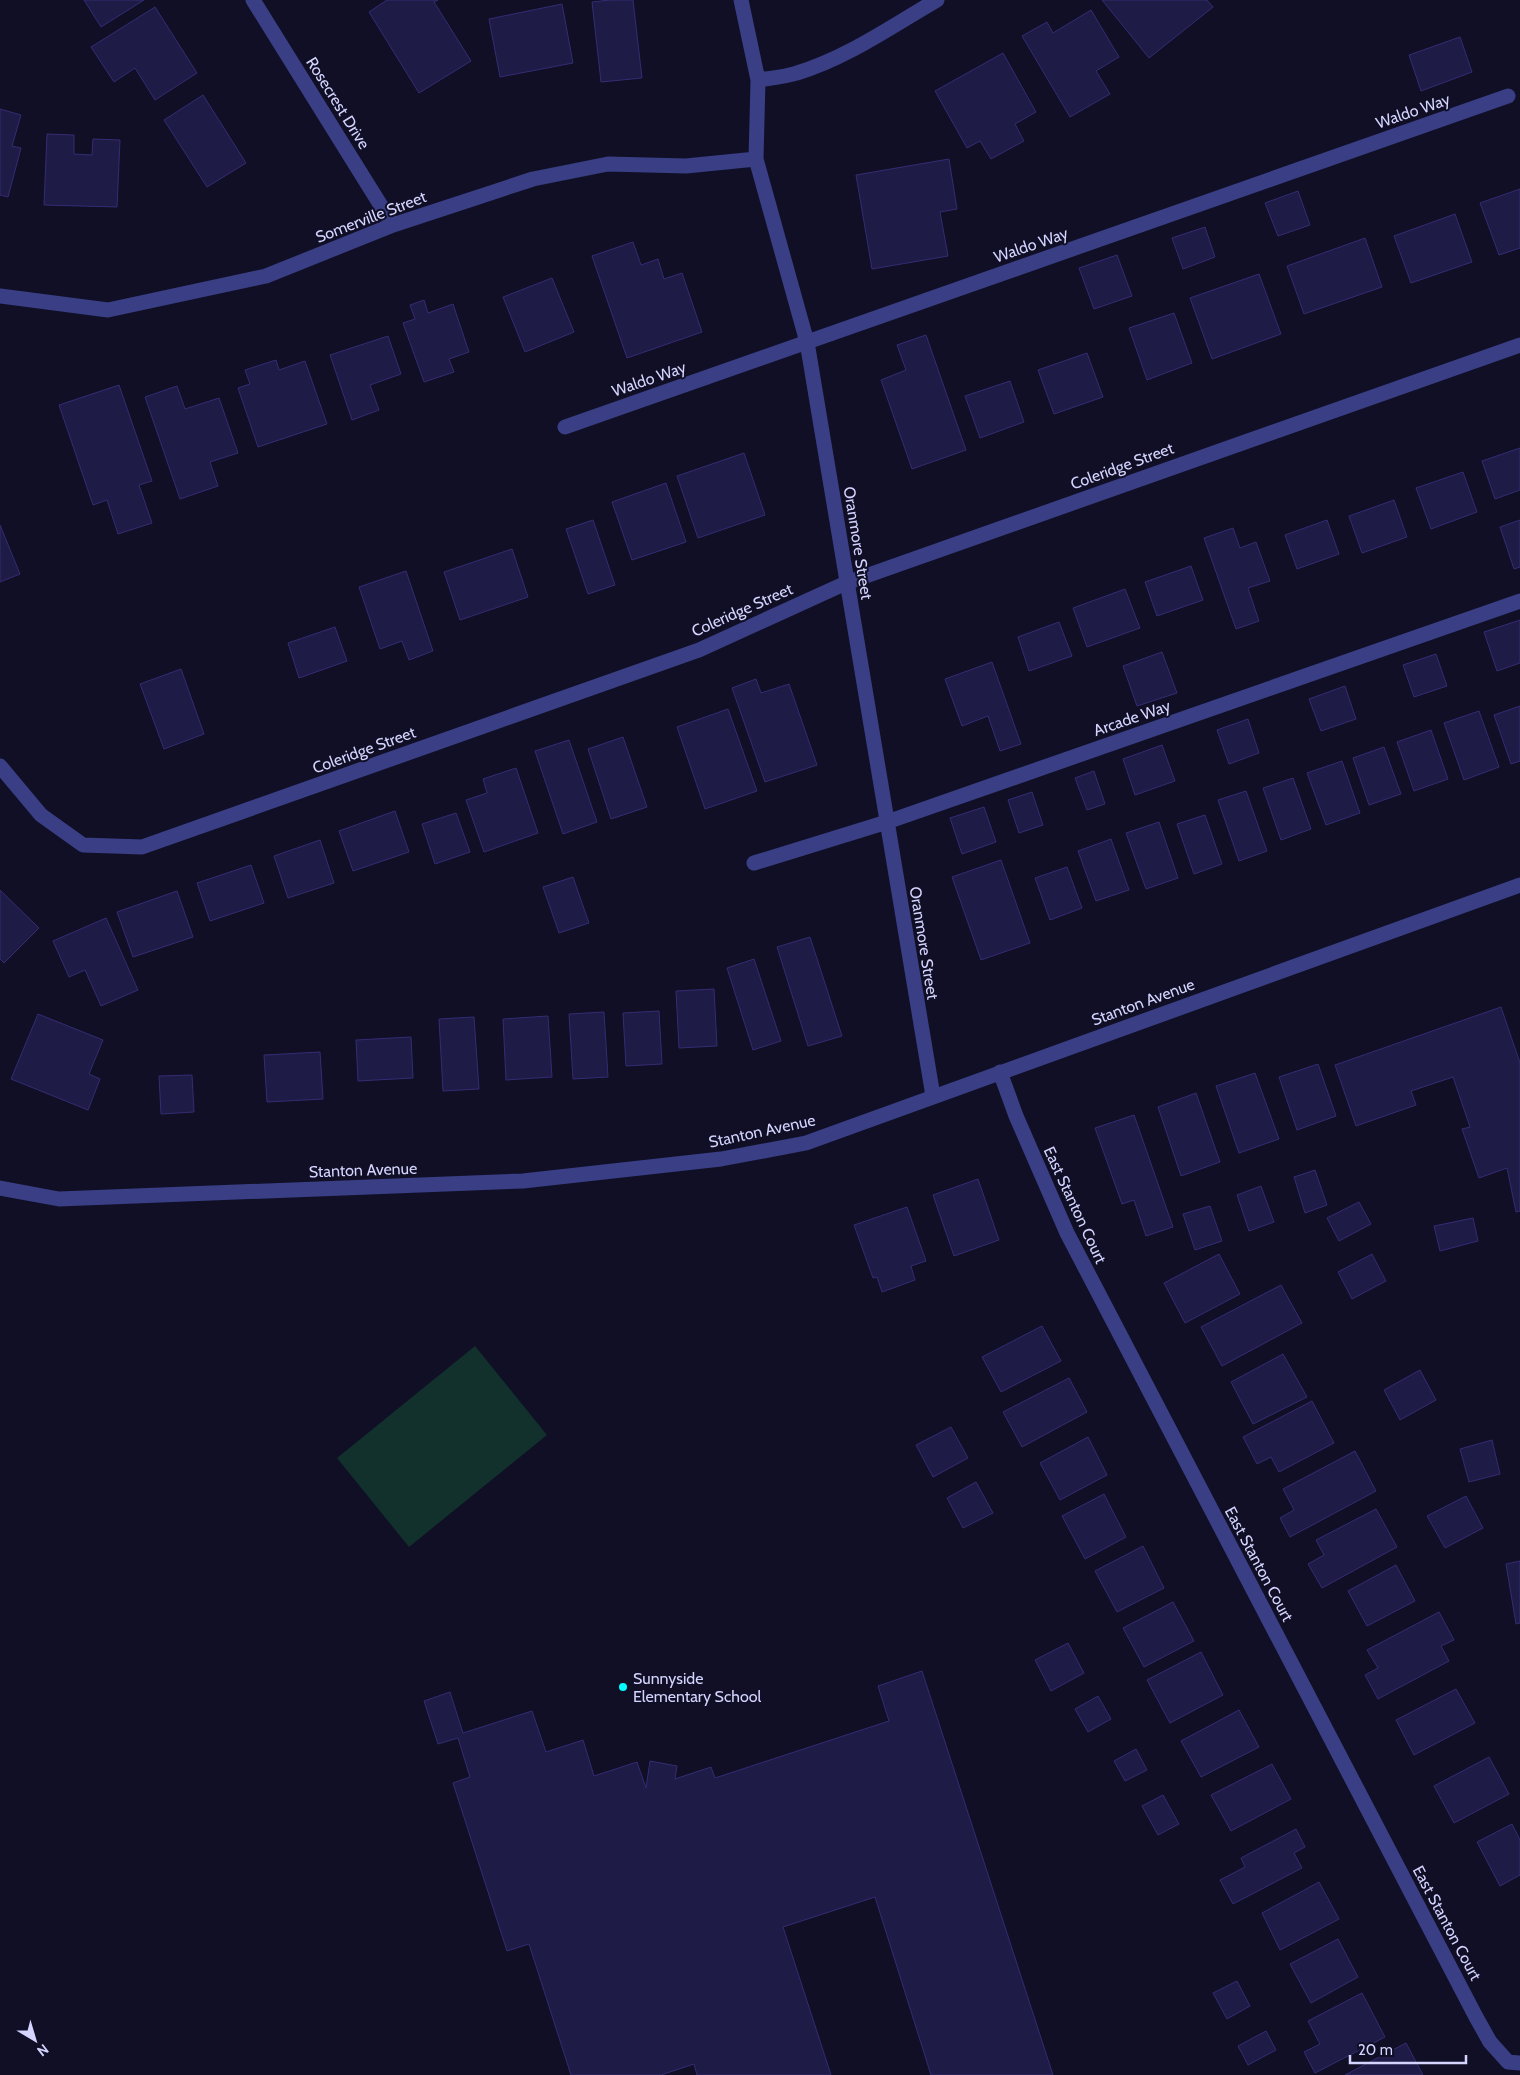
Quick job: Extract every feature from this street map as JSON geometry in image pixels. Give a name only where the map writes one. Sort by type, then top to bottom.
[{"type":"street","name":"Rosecrest Drive","points":[[253,0],[393,225]]},
{"type":"street","name":"Oranmore Street","points":[[741,0],[758,80],[756,159],[807,342],[933,1096]]},
{"type":"street","points":[[758,80],[796,74],[825,62],[867,41],[937,0]]},
{"type":"street","name":"Waldo Way","points":[[565,427],[1508,96]]},
{"type":"street","name":"Somerville Street","points":[[0,296],[108,310],[266,276],[393,225],[533,179],[608,164],[686,166],[756,159]]},
{"type":"street","name":"Coleridge Street","points":[[0,766],[41,815],[83,846],[142,847],[699,650],[846,583],[1520,345]]},
{"type":"street","name":"Arcade Way","points":[[754,862],[887,822],[1520,601]]},
{"type":"street","name":"Stanton Avenue","points":[[0,1188],[59,1199],[523,1180],[721,1159],[806,1143],[1520,885]]},
{"type":"street","name":"East Stanton Court","points":[[1000,1072],[1016,1116],[1067,1233],[1476,2017],[1490,2042],[1514,2063]]},
{"type":"green space","points":[[475,1346],[547,1435],[409,1547],[337,1458]]},
{"type":"building","points":[[84,0],[144,0],[101,27]]},
{"type":"building","points":[[387,0],[438,0],[434,2],[471,61],[419,93],[369,12]]},
{"type":"building","points":[[633,0],[642,78],[601,82],[592,2]]},
{"type":"building","points":[[1102,0],[1207,0],[1213,7],[1149,58]]},
{"type":"building","points":[[562,4],[573,63],[500,77],[489,19]]},
{"type":"building","points":[[155,7],[197,73],[155,100],[135,68],[114,82],[91,47]]},
{"type":"building","points":[[1091,10],[1119,57],[1096,71],[1110,94],[1070,117],[1022,36],[1047,22],[1053,33]]},
{"type":"building","points":[[1460,37],[1472,72],[1421,91],[1409,55]]},
{"type":"building","points":[[1003,53],[1036,112],[1015,124],[1024,141],[991,159],[980,141],[967,148],[935,91]]},
{"type":"building","points":[[203,95],[246,163],[207,187],[164,120]]},
{"type":"building","points":[[0,109],[21,115],[12,146],[21,148],[8,197],[0,195]]},
{"type":"building","points":[[47,134],[74,135],[74,154],[92,155],[93,139],[120,140],[117,207],[44,205]]},
{"type":"building","points":[[949,159],[957,209],[940,212],[948,256],[872,269],[856,175]]},
{"type":"building","points":[[1520,189],[1520,248],[1499,255],[1480,203]]},
{"type":"building","points":[[1298,191],[1310,225],[1278,236],[1265,203]]},
{"type":"building","points":[[1455,214],[1472,262],[1411,283],[1394,236]]},
{"type":"building","points":[[1205,227],[1215,257],[1183,269],[1172,238]]},
{"type":"building","points":[[1365,238],[1382,287],[1304,314],[1287,266]]},
{"type":"building","points":[[633,242],[641,265],[658,259],[664,279],[682,273],[702,332],[627,358],[592,256]]},
{"type":"building","points":[[1117,255],[1132,296],[1094,309],[1079,268]]},
{"type":"building","points":[[1259,274],[1281,334],[1212,359],[1190,298]]},
{"type":"building","points":[[552,278],[574,332],[525,352],[503,297]]},
{"type":"building","points":[[424,300],[428,313],[453,304],[469,352],[449,359],[454,372],[424,382],[403,323],[415,319],[410,305]]},
{"type":"building","points":[[1174,313],[1192,363],[1147,380],[1129,328]]},
{"type":"building","points":[[926,335],[966,450],[912,469],[881,380],[906,370],[897,345]]},
{"type":"building","points":[[388,336],[401,374],[370,385],[379,410],[352,420],[330,355]]},
{"type":"building","points":[[1087,353],[1103,397],[1054,414],[1038,370]]},
{"type":"building","points":[[276,360],[279,370],[305,361],[327,424],[258,447],[238,388],[250,384],[245,370]]},
{"type":"building","points":[[1010,381],[1024,422],[980,438],[965,396]]},
{"type":"building","points":[[119,385],[152,481],[139,485],[152,523],[118,534],[107,500],[93,505],[59,405]]},
{"type":"building","points":[[177,386],[185,409],[219,398],[238,453],[210,462],[218,486],[180,499],[145,397]]},
{"type":"building","points":[[1520,448],[1520,490],[1495,499],[1482,461]]},
{"type":"building","points":[[744,453],[765,515],[698,538],[677,476]]},
{"type":"building","points":[[1463,472],[1477,512],[1431,529],[1416,488]]},
{"type":"building","points":[[666,483],[686,542],[632,560],[612,502]]},
{"type":"building","points":[[1394,500],[1407,537],[1362,553],[1349,516]]},
{"type":"building","points":[[593,520],[615,585],[588,594],[566,529]]},
{"type":"building","points":[[1327,520],[1339,554],[1297,569],[1285,535]]},
{"type":"building","points":[[1520,520],[1520,567],[1514,569],[1500,527]]},
{"type":"building","points":[[0,525],[20,574],[0,582]]},
{"type":"building","points":[[1233,528],[1240,548],[1256,542],[1270,581],[1248,588],[1259,621],[1236,629],[1204,538]]},
{"type":"building","points":[[512,549],[528,597],[460,620],[444,572]]},
{"type":"building","points":[[1191,566],[1203,600],[1157,616],[1145,582]]},
{"type":"building","points":[[406,571],[433,651],[409,660],[402,641],[380,649],[359,587]]},
{"type":"building","points":[[1125,589],[1140,628],[1087,647],[1073,608]]},
{"type":"building","points":[[1520,620],[1520,663],[1497,671],[1484,632]]},
{"type":"building","points":[[1059,622],[1072,656],[1029,671],[1018,637]]},
{"type":"building","points":[[335,627],[347,661],[299,678],[288,643]]},
{"type":"building","points":[[1162,652],[1177,693],[1137,706],[1123,666]]},
{"type":"building","points":[[1436,654],[1447,686],[1414,697],[1403,665]]},
{"type":"building","points":[[992,662],[1021,744],[1000,751],[988,716],[962,726],[945,679]]},
{"type":"building","points":[[181,669],[204,734],[164,749],[140,684]]},
{"type":"building","points":[[756,679],[761,693],[789,684],[817,765],[765,782],[732,688]]},
{"type":"building","points":[[1345,686],[1356,719],[1321,731],[1309,699]]},
{"type":"building","points":[[1520,706],[1520,761],[1511,764],[1494,715]]},
{"type":"building","points":[[728,709],[757,791],[705,809],[677,727]]},
{"type":"building","points":[[1479,711],[1499,767],[1464,780],[1444,723]]},
{"type":"building","points":[[1248,719],[1259,753],[1229,764],[1217,730]]},
{"type":"building","points":[[1431,730],[1448,779],[1414,791],[1397,742]]},
{"type":"building","points":[[623,737],[647,807],[611,819],[588,749]]},
{"type":"building","points":[[569,740],[597,822],[563,834],[535,751]]},
{"type":"building","points":[[1162,745],[1175,781],[1135,795],[1123,759]]},
{"type":"building","points":[[1384,747],[1401,794],[1369,805],[1353,758]]},
{"type":"building","points":[[1342,761],[1360,813],[1326,825],[1307,773]]},
{"type":"building","points":[[516,768],[538,833],[484,852],[466,800],[487,793],[483,779]]},
{"type":"building","points":[[1094,771],[1105,804],[1087,810],[1075,778]]},
{"type":"building","points":[[1293,778],[1311,829],[1281,840],[1263,788]]},
{"type":"building","points":[[1246,791],[1267,851],[1239,861],[1218,800]]},
{"type":"building","points":[[1032,792],[1043,825],[1019,833],[1008,800]]},
{"type":"building","points":[[984,807],[996,842],[962,854],[950,818]]},
{"type":"building","points":[[395,811],[409,852],[353,871],[339,831]]},
{"type":"building","points":[[456,813],[470,852],[435,864],[422,824]]},
{"type":"building","points":[[1205,815],[1222,864],[1194,874],[1177,824]]},
{"type":"building","points":[[1159,822],[1178,878],[1146,889],[1126,833]]},
{"type":"building","points":[[1111,839],[1129,890],[1096,901],[1078,851]]},
{"type":"building","points":[[320,840],[334,883],[288,898],[274,856]]},
{"type":"building","points":[[1001,860],[1030,943],[981,960],[952,877]]},
{"type":"building","points":[[251,865],[264,903],[210,921],[197,883]]},
{"type":"building","points":[[1067,867],[1082,908],[1050,920],[1035,878]]},
{"type":"building","points":[[573,877],[589,923],[559,933],[543,887]]},
{"type":"building","points":[[0,890],[39,928],[4,963],[0,959]]},
{"type":"building","points":[[177,891],[193,937],[133,957],[117,912]]},
{"type":"building","points":[[106,918],[138,990],[101,1006],[85,970],[69,977],[53,941]]},
{"type":"building","points":[[810,937],[842,1036],[808,1046],[777,947]]},
{"type":"building","points":[[754,959],[781,1041],[753,1050],[727,968]]},
{"type":"building","points":[[714,989],[717,1046],[679,1048],[676,991]]},
{"type":"building","points":[[1501,1007],[1520,1063],[1520,1211],[1516,1212],[1507,1168],[1479,1178],[1462,1129],[1470,1127],[1453,1077],[1411,1091],[1416,1105],[1356,1126],[1335,1065]]},
{"type":"building","points":[[659,1011],[662,1064],[626,1066],[623,1013]]},
{"type":"building","points":[[604,1012],[608,1077],[573,1079],[569,1014]]},
{"type":"building","points":[[38,1014],[103,1040],[89,1074],[100,1079],[88,1110],[11,1079]]},
{"type":"building","points":[[548,1016],[552,1077],[506,1080],[503,1019]]},
{"type":"building","points":[[474,1017],[479,1089],[443,1091],[439,1019]]},
{"type":"building","points":[[411,1037],[413,1078],[358,1081],[356,1040]]},
{"type":"building","points":[[320,1052],[323,1099],[267,1102],[264,1055]]},
{"type":"building","points":[[1318,1064],[1336,1116],[1297,1130],[1279,1077]]},
{"type":"building","points":[[1255,1073],[1279,1139],[1239,1153],[1216,1086]]},
{"type":"building","points":[[192,1075],[194,1112],[161,1114],[159,1076]]},
{"type":"building","points":[[1196,1093],[1220,1162],[1181,1176],[1158,1107]]},
{"type":"building","points":[[1134,1115],[1173,1227],[1146,1236],[1134,1200],[1122,1204],[1095,1128]]},
{"type":"building","points":[[1315,1170],[1327,1205],[1305,1213],[1294,1177]]},
{"type":"building","points":[[978,1179],[999,1240],[954,1256],[933,1195]]},
{"type":"building","points":[[1261,1186],[1274,1222],[1249,1231],[1237,1195]]},
{"type":"building","points":[[1359,1202],[1371,1224],[1339,1241],[1327,1218]]},
{"type":"building","points":[[1210,1206],[1222,1241],[1195,1250],[1183,1214]]},
{"type":"building","points":[[907,1207],[926,1261],[911,1266],[915,1280],[882,1292],[877,1277],[873,1278],[854,1225]]},
{"type":"building","points":[[1473,1218],[1478,1241],[1440,1251],[1434,1226]]},
{"type":"building","points":[[1219,1254],[1240,1294],[1185,1323],[1164,1283]]},
{"type":"building","points":[[1372,1254],[1386,1281],[1352,1299],[1338,1272]]},
{"type":"building","points":[[1281,1285],[1302,1323],[1222,1366],[1201,1327]]},
{"type":"building","points":[[1042,1326],[1061,1361],[1001,1392],[982,1357]]},
{"type":"building","points":[[1283,1354],[1307,1397],[1253,1424],[1231,1382]]},
{"type":"building","points":[[1420,1370],[1436,1400],[1400,1420],[1384,1390]]},
{"type":"building","points":[[1069,1378],[1087,1412],[1022,1447],[1003,1412]]},
{"type":"building","points":[[1312,1401],[1334,1443],[1279,1472],[1271,1457],[1257,1464],[1243,1437]]},
{"type":"building","points":[[951,1427],[968,1458],[933,1477],[916,1445]]},
{"type":"building","points":[[1088,1437],[1107,1475],[1060,1500],[1040,1463]]},
{"type":"building","points":[[1492,1440],[1500,1474],[1469,1482],[1460,1449]]},
{"type":"building","points":[[1355,1451],[1376,1491],[1290,1537],[1280,1518],[1294,1510],[1283,1489]]},
{"type":"building","points":[[976,1482],[993,1513],[963,1528],[947,1498]]},
{"type":"building","points":[[1104,1494],[1126,1537],[1085,1559],[1062,1516]]},
{"type":"building","points":[[1466,1496],[1483,1528],[1445,1548],[1427,1516]]},
{"type":"building","points":[[1376,1509],[1397,1547],[1322,1588],[1308,1564],[1324,1555],[1316,1540]]},
{"type":"building","points":[[1143,1546],[1164,1588],[1117,1612],[1095,1571]]},
{"type":"building","points":[[1520,1561],[1520,1623],[1516,1624],[1506,1564]]},
{"type":"building","points":[[1396,1565],[1415,1601],[1367,1626],[1348,1591]]},
{"type":"building","points":[[1173,1602],[1194,1641],[1144,1667],[1123,1628]]},
{"type":"building","points":[[1439,1612],[1454,1640],[1441,1646],[1449,1661],[1378,1699],[1365,1675],[1378,1668],[1367,1650]]},
{"type":"building","points":[[1068,1643],[1084,1673],[1051,1691],[1035,1660]]},
{"type":"building","points":[[1201,1652],[1223,1695],[1170,1723],[1147,1680]]},
{"type":"building","points":[[922,1671],[1053,2075],[931,2075],[875,1897],[783,1927],[831,2075],[697,2075],[694,2064],[661,2075],[571,2075],[529,1944],[507,1951],[453,1783],[470,1777],[458,1738],[438,1744],[424,1701],[450,1692],[463,1733],[532,1711],[546,1752],[583,1740],[594,1776],[637,1762],[646,1788],[650,1761],[677,1766],[675,1779],[711,1767],[715,1778],[889,1721],[878,1686]]},
{"type":"building","points":[[1456,1689],[1475,1723],[1414,1755],[1396,1720]]},
{"type":"building","points":[[1098,1696],[1111,1719],[1088,1732],[1075,1709]]},
{"type":"building","points":[[1239,1710],[1259,1747],[1201,1777],[1181,1741]]},
{"type":"building","points":[[1136,1749],[1147,1770],[1125,1781],[1114,1761]]},
{"type":"building","points":[[1489,1757],[1509,1794],[1454,1823],[1434,1786]]},
{"type":"building","points":[[1272,1764],[1291,1799],[1231,1831],[1211,1795]]},
{"type":"building","points":[[1163,1795],[1179,1824],[1158,1835],[1142,1806]]},
{"type":"building","points":[[1512,1824],[1520,1840],[1520,1875],[1500,1886],[1477,1842]]},
{"type":"building","points":[[1296,1829],[1305,1847],[1294,1853],[1302,1868],[1233,1904],[1220,1880],[1245,1867],[1241,1858]]},
{"type":"building","points":[[1319,1882],[1339,1919],[1280,1950],[1262,1913]]},
{"type":"building","points":[[1338,1939],[1358,1977],[1311,2003],[1290,1964]]},
{"type":"building","points":[[1237,1981],[1250,2006],[1227,2019],[1213,1993]]},
{"type":"building","points":[[1362,1993],[1385,2037],[1315,2073],[1304,2052],[1320,2044],[1308,2021]]},
{"type":"building","points":[[1266,2031],[1276,2050],[1248,2065],[1238,2046]]},
{"type":"building","points":[[1406,2043],[1423,2075],[1345,2075]]},
{"type":"place","name":"Sunnyside Elementary School","points":[[623,1687]]}]
